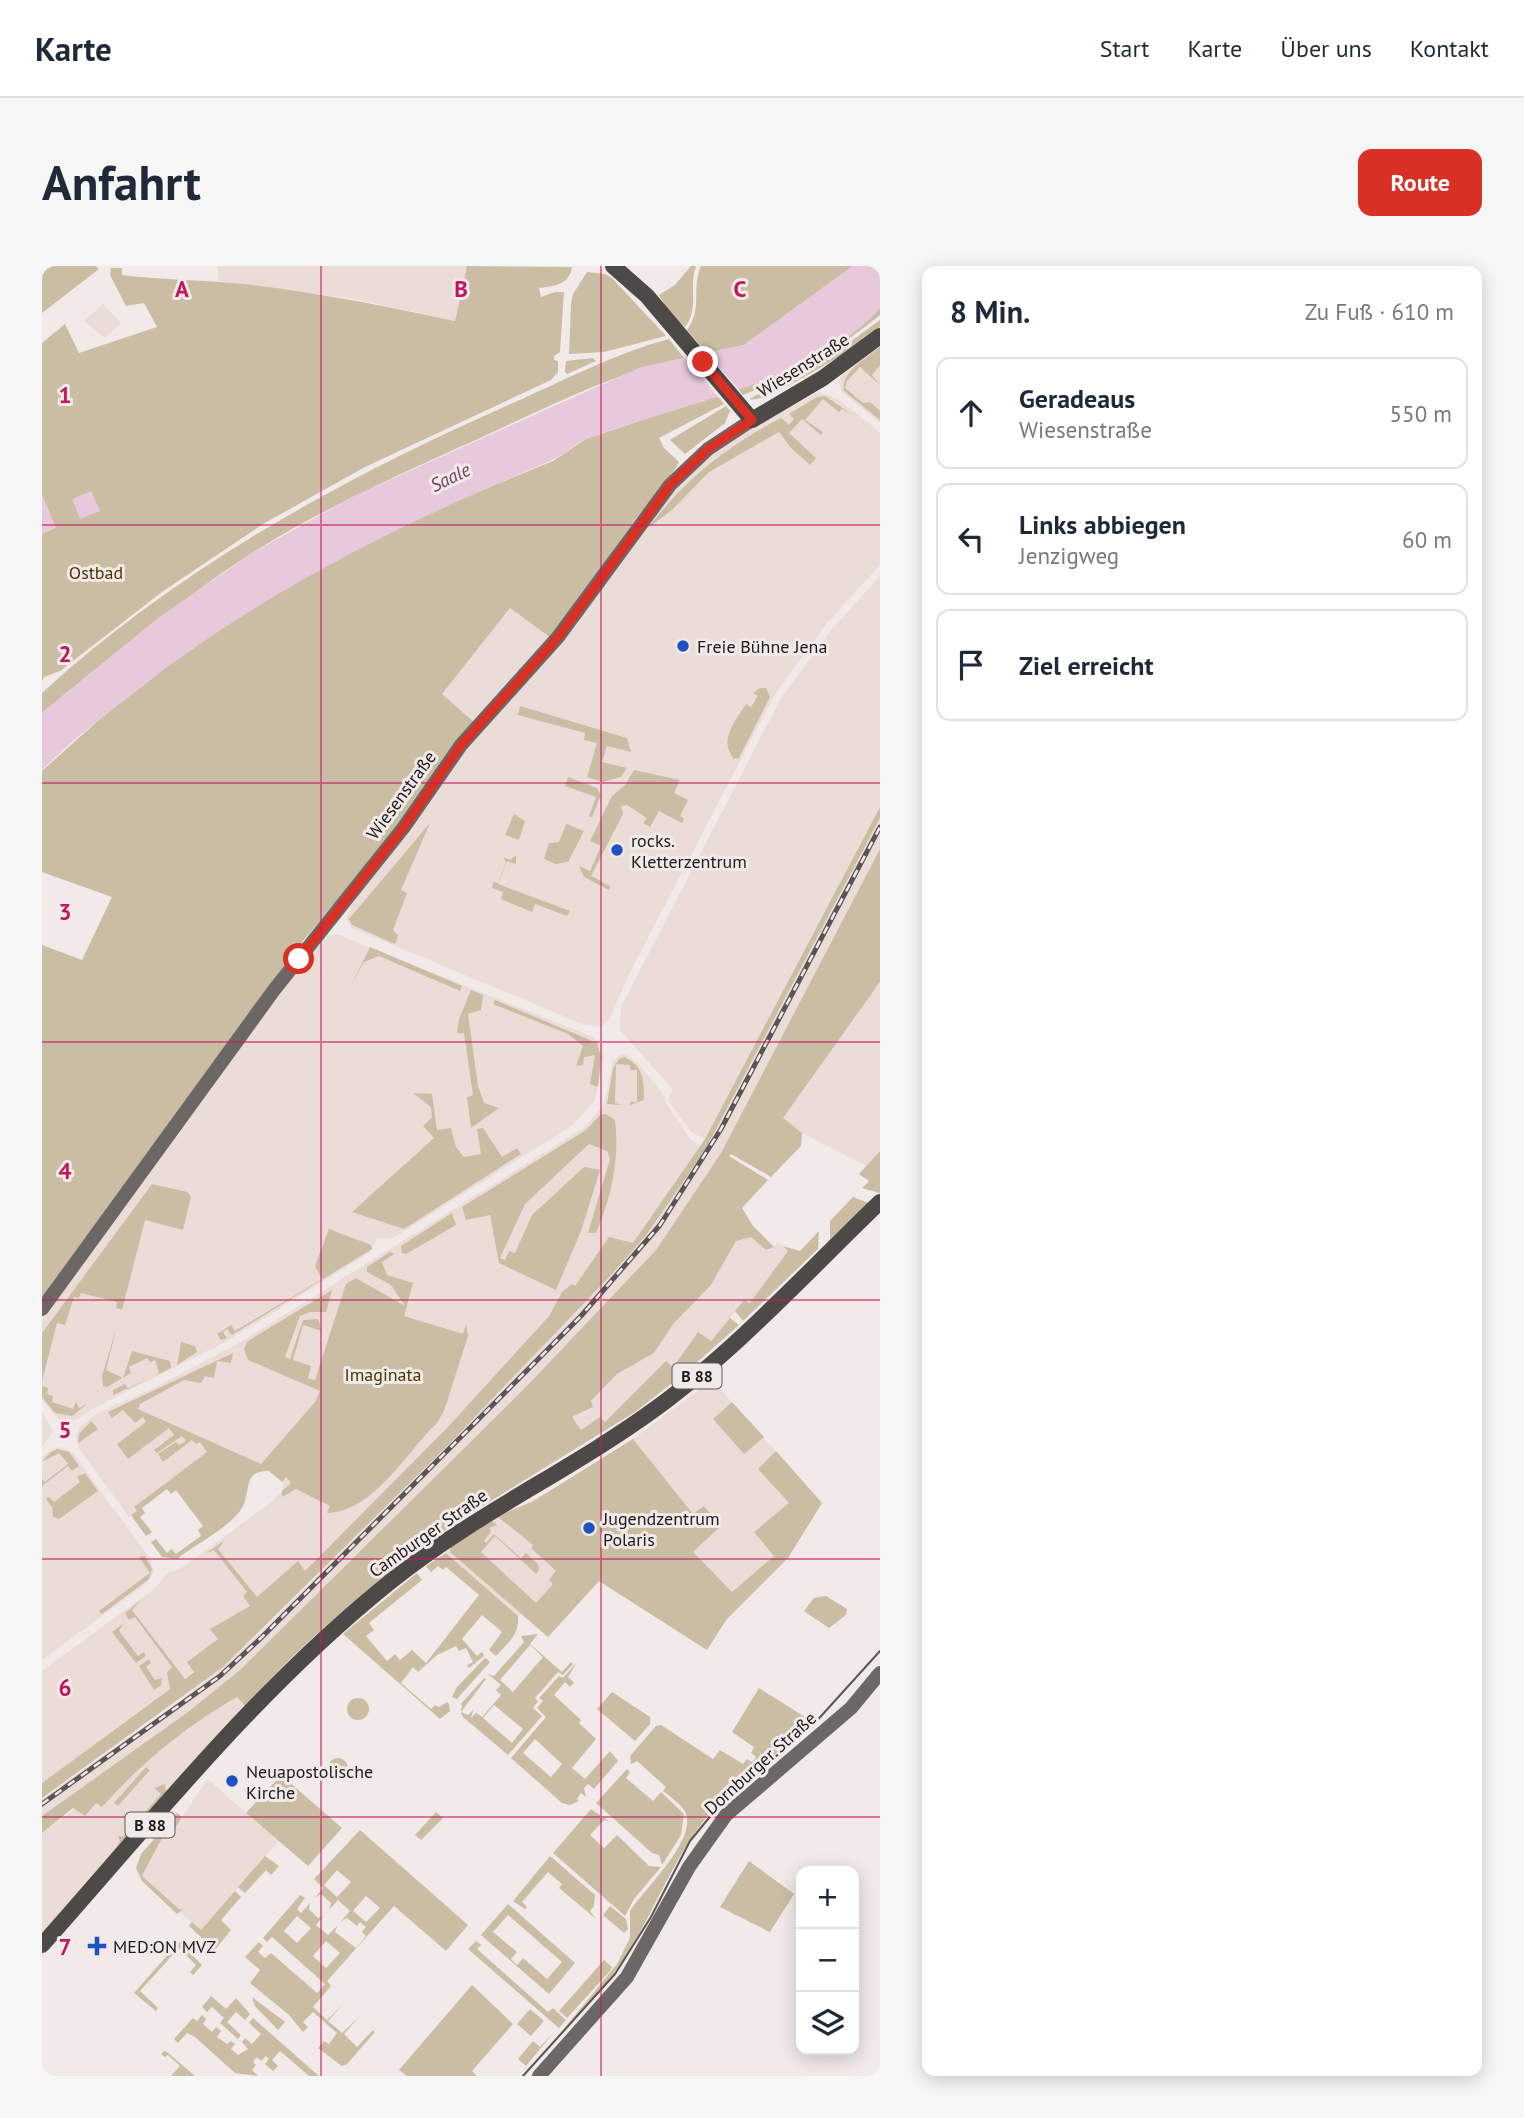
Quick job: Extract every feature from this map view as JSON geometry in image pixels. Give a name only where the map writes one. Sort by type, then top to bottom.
[{"type":"main road","points":[[613,266],[659,310],[752,420]]},
{"type":"main road","name":"Wiesenstraße","points":[[752,420],[823,378],[880,336]]},
{"type":"main road","name":"Camburger Straße","points":[[42,1945],[238,1724],[337,1626],[439,1544],[617,1435],[691,1381],[880,1202]]},
{"type":"street","name":"Wiesenstraße","points":[[42,1309],[274,990],[398,834],[461,745],[558,637],[670,485],[708,449],[752,420]]},
{"type":"street","name":"Dornburger Straße","points":[[538,2076],[592,2021],[637,1963],[689,1867],[726,1815],[852,1708],[880,1674]]},
{"type":"shaded area","points":[[218,266],[467,266],[455,321],[354,299],[218,281]]},
{"type":"shaded area","points":[[103,304],[121,323],[105,338],[84,321]]},
{"type":"shaded area","points":[[880,342],[880,423],[842,392],[838,381],[845,371]]},
{"type":"shaded area","points":[[818,392],[838,399],[880,432],[880,565],[827,623],[775,694],[628,976],[609,1020],[601,1027],[585,1025],[352,928],[346,919],[353,902],[442,779],[655,510],[699,464],[739,435]]},
{"type":"shaded area","points":[[880,576],[880,807],[705,1139],[691,1132],[668,1100],[673,1090],[620,1030],[621,1007],[781,698],[833,628]]},
{"type":"shaded area","points":[[510,608],[551,638],[475,723],[442,694]]},
{"type":"shaded area","points":[[880,818],[880,849],[842,923],[721,1153],[656,1250],[523,1390],[240,1670],[188,1712],[42,1816],[42,1799],[177,1703],[223,1667],[271,1622],[512,1379],[647,1234],[704,1152]]},
{"type":"shaded area","points":[[328,935],[339,935],[593,1037],[602,1046],[604,1059],[595,1100],[573,1125],[393,1238],[377,1238],[369,1253],[227,1341],[94,1408],[77,1420],[59,1420],[42,1400],[42,1319],[262,1014],[321,941]]},
{"type":"shaded area","points":[[880,982],[880,1151],[868,1167],[802,1133],[782,1119]]},
{"type":"shaded area","points":[[625,1054],[639,1064],[666,1098],[664,1100],[691,1140],[701,1145],[633,1244],[588,1270],[575,1286],[562,1292],[549,1316],[446,1429],[305,1571],[301,1565],[230,1644],[42,1783],[42,1671],[154,1589],[168,1573],[183,1567],[273,1501],[283,1489],[282,1482],[285,1477],[222,1446],[134,1507],[137,1511],[129,1517],[78,1447],[76,1436],[80,1427],[98,1413],[154,1388],[246,1339],[585,1127],[604,1104],[613,1062],[619,1055]]},
{"type":"shaded area","points":[[751,1237],[766,1250],[770,1250],[778,1242],[789,1251],[750,1303],[745,1300],[711,1341],[698,1332],[673,1367],[665,1362],[605,1422],[600,1418],[581,1431],[572,1417],[593,1408],[591,1401],[617,1374],[654,1353],[674,1323],[711,1285],[736,1241]]},
{"type":"shaded area","points":[[712,1380],[822,1503],[788,1558],[726,1620],[707,1650],[599,1581],[548,1637],[521,1614],[518,1616],[441,1548],[497,1511],[501,1516],[553,1489],[633,1439]]},
{"type":"shaded area","points":[[42,1412],[53,1431],[42,1447]]},
{"type":"shaded area","points":[[62,1447],[72,1452],[149,1557],[154,1571],[148,1582],[42,1660],[42,1457],[53,1449]]},
{"type":"shaded area","points":[[237,1697],[245,1706],[42,1933],[42,1833],[194,1722]]},
{"type":"shaded area","points":[[208,1779],[278,1841],[201,1931],[142,1877],[168,1828],[173,1830]]},
{"type":"green space","points":[[42,266],[96,266],[99,269],[42,313]]},
{"type":"green space","name":"Ostbad","points":[[467,266],[572,267],[564,281],[539,288],[541,297],[564,292],[560,352],[554,356],[554,360],[558,361],[558,372],[551,380],[365,467],[263,524],[162,592],[60,671],[44,677],[42,681],[42,343],[65,324],[79,353],[157,327],[144,303],[126,306],[110,275],[111,268],[122,268],[122,275],[244,284],[297,291],[455,321]]},
{"type":"green space","points":[[691,266],[696,266],[693,305],[685,327],[669,312],[659,295],[675,285]]},
{"type":"green space","points":[[701,266],[853,266],[744,345],[707,353],[687,330],[695,314]]},
{"type":"green space","points":[[587,272],[605,274],[612,278],[666,336],[604,352],[569,354],[573,294]]},
{"type":"green space","points":[[880,308],[880,315],[832,350],[798,370],[743,395],[737,388],[829,350]]},
{"type":"green space","points":[[880,320],[880,330],[835,359],[774,393],[749,399],[827,359]]},
{"type":"green space","points":[[669,339],[684,358],[635,371],[563,400],[371,488],[252,553],[171,610],[42,713],[42,693],[95,647],[150,605],[266,529],[326,494],[450,432],[609,360]]},
{"type":"green space","points":[[880,347],[880,365],[872,375],[880,385],[860,367],[847,381],[845,388],[863,403],[870,402],[880,411],[880,420],[844,391],[844,384],[850,372]]},
{"type":"green space","points":[[593,358],[596,361],[567,374],[565,372],[566,361]]},
{"type":"green space","points":[[717,395],[724,404],[659,438],[664,448],[679,462],[676,468],[634,521],[551,638],[510,608],[442,694],[475,723],[371,860],[302,942],[42,1299],[42,945],[82,960],[112,897],[42,872],[42,771],[101,718],[168,666],[241,615],[334,561],[441,507],[553,461],[586,439]]},
{"type":"green space","points":[[825,396],[853,415],[842,409],[839,412],[823,399],[805,420],[823,432],[821,435],[802,419],[789,433],[816,458],[810,465],[790,447],[779,432],[709,472],[672,510],[648,528],[692,479],[725,452],[781,418],[789,425],[794,419],[789,414],[817,397]]},
{"type":"green space","points":[[726,406],[730,411],[725,423],[685,454],[670,440]]},
{"type":"green space","points":[[760,688],[766,688],[770,697],[739,758],[734,759],[729,752],[730,731],[746,704],[751,707],[758,696],[753,693]]},
{"type":"green space","points":[[520,706],[627,738],[631,752],[607,746],[602,762],[627,768],[621,777],[603,782],[587,777],[597,743],[584,740],[585,733],[518,715]]},
{"type":"green space","points":[[634,770],[680,780],[674,793],[688,800],[680,816],[684,819],[682,823],[659,811],[650,827],[643,823],[647,818],[627,805],[621,806],[623,814],[591,876],[610,886],[609,890],[584,877],[579,866],[590,871],[601,846],[590,841],[612,796],[625,785]]},
{"type":"green space","points":[[568,777],[597,788],[601,795],[592,817],[589,816],[596,797],[565,786]]},
{"type":"green space","points":[[880,807],[880,818],[704,1152],[647,1234],[447,1446],[223,1667],[42,1798],[42,1783],[170,1689],[167,1672],[172,1667],[135,1617],[129,1620],[125,1613],[141,1600],[132,1610],[185,1679],[194,1672],[187,1662],[218,1639],[210,1629],[250,1606],[243,1596],[247,1592],[214,1550],[205,1554],[224,1541],[218,1549],[257,1597],[298,1561],[305,1571],[446,1429],[549,1316],[562,1292],[572,1284],[575,1286],[609,1237],[633,1243],[705,1139]]},
{"type":"green space","points":[[514,814],[525,821],[519,840],[505,835]]},
{"type":"green space","points":[[430,823],[401,890],[407,893],[393,930],[398,936],[395,944],[352,925],[349,919]]},
{"type":"green space","points":[[566,824],[584,831],[568,862],[556,864],[544,859],[549,843],[559,842]]},
{"type":"green space","points":[[880,849],[880,982],[783,1118],[802,1133],[801,1146],[771,1177],[731,1154],[729,1156],[768,1180],[742,1208],[753,1226],[774,1247],[766,1250],[751,1237],[736,1241],[711,1285],[674,1323],[654,1353],[617,1374],[591,1401],[593,1407],[572,1417],[581,1430],[600,1417],[605,1422],[666,1361],[673,1367],[698,1332],[711,1341],[730,1318],[739,1325],[685,1373],[635,1412],[481,1507],[472,1503],[439,1535],[326,1626],[245,1706],[237,1697],[217,1709],[165,1747],[102,1807],[96,1803],[85,1816],[73,1808],[42,1833],[42,1816],[188,1712],[240,1670],[523,1390],[656,1250],[721,1153]]},
{"type":"green space","points":[[516,855],[516,864],[507,861],[498,884],[570,911],[567,916],[535,904],[532,912],[501,899],[503,892],[492,888],[493,882],[498,883],[506,862],[503,857],[510,860]]},
{"type":"green space","points":[[370,947],[462,986],[460,991],[379,956],[364,962],[351,986]]},
{"type":"green space","points":[[471,990],[483,995],[481,1010],[468,1014],[478,1086],[484,1103],[499,1108],[471,1128],[467,1097],[473,1095],[464,1033],[457,1033],[459,1019]]},
{"type":"green space","points":[[495,1000],[597,1043],[601,1057],[598,1087],[590,1084],[595,1055],[584,1057],[583,1065],[576,1066],[583,1046],[568,1034],[493,1004]]},
{"type":"green space","points":[[624,1057],[636,1065],[643,1080],[644,1100],[630,1105],[630,1102],[637,1102],[637,1070],[630,1070],[630,1065],[616,1064]]},
{"type":"green space","points":[[616,1064],[615,1103],[622,1105],[607,1104]]},
{"type":"green space","points":[[413,1093],[432,1094],[437,1130],[451,1128],[456,1147],[464,1157],[481,1154],[477,1129],[483,1128],[502,1157],[517,1148],[521,1154],[404,1229],[352,1212],[434,1138],[423,1126],[432,1117],[431,1107]]},
{"type":"green space","points":[[606,1114],[615,1120],[615,1163],[610,1192],[596,1233],[588,1233],[610,1159],[607,1151],[589,1144],[525,1204],[500,1258],[505,1260],[509,1251],[515,1253],[532,1215],[584,1167],[600,1170],[581,1231],[556,1290],[499,1263],[490,1215],[466,1220],[462,1207],[586,1130],[600,1115]]},
{"type":"green space","points":[[880,1151],[880,1193],[862,1188],[869,1181],[859,1174]]},
{"type":"green space","points":[[152,1184],[187,1192],[191,1197],[183,1230],[145,1220],[122,1310],[116,1308],[117,1302],[81,1293],[79,1298],[74,1297],[65,1325],[57,1323],[42,1381],[42,1333]]},
{"type":"green space","points":[[853,1197],[869,1203],[830,1239],[830,1221]]},
{"type":"green space","points":[[452,1213],[456,1225],[406,1254],[402,1253],[401,1246]]},
{"type":"green space","points":[[329,1229],[371,1245],[372,1249],[232,1335],[227,1329],[223,1332],[227,1338],[221,1340],[217,1334],[231,1325],[235,1331],[322,1279],[315,1266]]},
{"type":"green space","points":[[819,1231],[818,1249],[743,1321],[735,1311],[744,1300],[750,1303],[788,1251],[783,1246],[800,1251]]},
{"type":"green space","name":"Imaginata","points":[[390,1252],[394,1254],[382,1262],[387,1275],[413,1283],[404,1316],[463,1334],[466,1324],[468,1336],[444,1411],[437,1423],[375,1491],[344,1510],[327,1513],[330,1506],[296,1489],[282,1497],[282,1491],[291,1483],[286,1477],[282,1482],[269,1471],[260,1472],[251,1479],[244,1505],[226,1524],[177,1559],[162,1557],[151,1542],[156,1539],[167,1553],[172,1549],[176,1554],[201,1536],[198,1530],[203,1526],[176,1490],[171,1494],[167,1489],[142,1508],[145,1513],[140,1517],[152,1532],[146,1536],[131,1515],[137,1511],[134,1507],[207,1452],[200,1442],[196,1444],[192,1440],[163,1462],[158,1454],[176,1442],[179,1445],[186,1441],[182,1436],[157,1453],[154,1450],[174,1435],[169,1428],[128,1459],[117,1444],[146,1422],[143,1417],[135,1423],[123,1410],[112,1418],[108,1412],[233,1353],[231,1363],[217,1361],[214,1378],[205,1376],[201,1383],[184,1380],[140,1404],[138,1409],[261,1464],[315,1402],[320,1391],[248,1360],[244,1349],[248,1341],[332,1290],[326,1312],[310,1312],[300,1316],[285,1357],[290,1359],[303,1320],[318,1319],[322,1331],[303,1325],[293,1360],[311,1366],[308,1378],[315,1380],[346,1284],[356,1278],[405,1306],[391,1285],[367,1272],[367,1267]]},
{"type":"green space","points":[[117,1326],[106,1370],[123,1378],[107,1387],[103,1386],[102,1376]]},
{"type":"green space","points":[[181,1342],[195,1346],[197,1352],[177,1365]]},
{"type":"green space","points":[[132,1351],[170,1361],[171,1368],[147,1379],[159,1373],[155,1360],[150,1362],[147,1358],[129,1367],[131,1373],[123,1378]]},
{"type":"green space","points":[[125,1384],[128,1388],[113,1395],[113,1390]]},
{"type":"green space","points":[[42,1386],[48,1388],[47,1394],[53,1396],[52,1402],[73,1409],[76,1402],[79,1408],[87,1404],[72,1416],[55,1413],[42,1397]]},
{"type":"green space","points":[[732,1402],[764,1437],[744,1454],[713,1419]]},
{"type":"green space","points":[[91,1421],[98,1429],[78,1443],[79,1434]]},
{"type":"green space","points":[[633,1439],[693,1514],[704,1506],[721,1526],[693,1552],[732,1592],[774,1556],[754,1532],[789,1503],[758,1469],[776,1451],[822,1503],[788,1558],[726,1620],[707,1650],[599,1581],[548,1637],[450,1552],[451,1546],[492,1521],[497,1525],[489,1528],[491,1531],[484,1541],[486,1543],[494,1534],[521,1558],[526,1553],[538,1564],[539,1570],[536,1574],[495,1536],[481,1552],[536,1603],[553,1584],[549,1580],[556,1571],[531,1548],[533,1545],[497,1516],[532,1502]]},
{"type":"green space","points":[[58,1449],[69,1452],[79,1466],[72,1471],[68,1466],[42,1486],[42,1479],[45,1482],[68,1464],[59,1453],[42,1462]]},
{"type":"green space","points":[[85,1473],[98,1491],[59,1519],[53,1517],[52,1507],[46,1499],[49,1497],[54,1502],[80,1482],[77,1477]]},
{"type":"green space","points":[[446,1553],[518,1616],[518,1622],[512,1638],[496,1656],[489,1650],[502,1632],[482,1615],[462,1639],[477,1656],[482,1652],[484,1656],[469,1668],[467,1665],[473,1662],[466,1648],[459,1651],[456,1646],[437,1655],[418,1672],[413,1667],[401,1683],[431,1709],[447,1702],[450,1711],[440,1719],[343,1634],[417,1573],[422,1580],[369,1623],[374,1630],[366,1636],[387,1661],[395,1654],[400,1660],[412,1650],[426,1663],[479,1595],[446,1567],[443,1570],[438,1566],[431,1572],[426,1566]]},
{"type":"green space","points":[[145,1556],[152,1569],[149,1579],[102,1614],[99,1611],[150,1573],[139,1557]]},
{"type":"green space","points":[[826,1596],[847,1609],[846,1615],[829,1628],[804,1611],[814,1598]]},
{"type":"green space","points":[[123,1624],[119,1631],[138,1656],[144,1652],[146,1656],[136,1663],[112,1632]]},
{"type":"green space","points":[[538,1634],[530,1644],[562,1672],[571,1662],[573,1664],[563,1675],[558,1672],[535,1698],[538,1701],[533,1708],[542,1716],[508,1755],[463,1717],[461,1712],[468,1715],[473,1710],[471,1718],[476,1713],[482,1717],[501,1695],[496,1690],[501,1685],[488,1674],[494,1676],[524,1642],[521,1636]],"holes":[[[530,1645],[543,1657],[513,1692],[500,1680]],[[494,1705],[523,1729],[512,1743],[483,1718]]]},
{"type":"green space","points":[[485,1658],[490,1662],[457,1699],[452,1697],[457,1687]]},
{"type":"green space","points":[[149,1659],[151,1663],[146,1667],[155,1680],[162,1678],[161,1685],[154,1690],[139,1666]]},
{"type":"green space","points":[[577,1662],[568,1677],[574,1683],[570,1687],[565,1682],[554,1695],[581,1720],[579,1723],[596,1739],[572,1768],[585,1779],[610,1751],[618,1761],[594,1789],[588,1784],[584,1788],[586,1797],[581,1793],[577,1799],[579,1801],[570,1805],[562,1803],[511,1758],[546,1717],[537,1708],[543,1701],[539,1698],[559,1676],[563,1678]],"holes":[[[535,1739],[562,1764],[551,1777],[523,1753]]]},
{"type":"green space","points":[[484,1678],[486,1679],[461,1712],[461,1704]]},
{"type":"green space","points":[[759,1688],[813,1722],[818,1721],[744,1779],[705,1819],[684,1850],[621,1963],[590,2003],[545,2052],[617,1964],[630,1938],[630,1911],[676,1851],[687,1825],[684,1811],[663,1791],[666,1787],[637,1761],[631,1764],[630,1756],[656,1726],[661,1725],[713,1759],[720,1750],[743,1764],[747,1759],[752,1762],[756,1757],[751,1753],[754,1747],[732,1732]]},
{"type":"green space","points":[[612,1692],[650,1717],[650,1724],[635,1741],[597,1709]]},
{"type":"green space","points":[[358,1698],[368,1705],[369,1709],[362,1719],[358,1720],[348,1713],[347,1709],[354,1699]]},
{"type":"green space","points":[[338,1758],[345,1761],[348,1768],[345,1775],[338,1778],[331,1775],[328,1768],[331,1761]]},
{"type":"green space","points":[[146,1767],[150,1770],[118,1806],[114,1803]]},
{"type":"green space","points":[[627,1769],[630,1772],[626,1778],[653,1801],[661,1792],[684,1814],[681,1835],[662,1865],[659,1855],[652,1853],[596,1803]]},
{"type":"green space","points":[[281,1775],[342,1828],[308,1866],[246,1813]]},
{"type":"green space","points":[[165,1784],[166,1792],[112,1853],[120,1842],[118,1836],[123,1837],[161,1794],[154,1788]]},
{"type":"green space","points":[[591,1809],[610,1822],[604,1820],[590,1835],[604,1848],[617,1835],[649,1866],[661,1867],[634,1899],[625,1916],[553,1853]]},
{"type":"green space","points":[[436,1812],[443,1818],[421,1840],[415,1835]]},
{"type":"green space","points":[[177,1813],[182,1817],[173,1831],[167,1829],[142,1876],[180,1910],[186,1907],[177,1914],[142,1881],[136,1868],[141,1854]]},
{"type":"green space","points":[[360,1830],[468,1925],[446,1951],[394,1906],[327,1981],[331,1986],[313,2007],[327,2020],[343,2004],[328,2021],[342,2033],[359,2017],[344,2034],[357,2047],[373,2030],[375,2032],[347,2064],[342,2066],[318,2048],[324,2041],[329,2044],[337,2033],[313,2012],[303,2022],[308,2027],[303,2032],[289,2015],[250,1983],[260,1970],[245,1957],[259,1942],[263,1946],[258,1952],[265,1958],[271,1953],[317,1993],[325,1984],[272,1937],[267,1942],[263,1938],[300,1895],[305,1898],[297,1909],[301,1913],[310,1903],[309,1909],[318,1918],[324,1915],[316,1925],[328,1935],[337,1926],[335,1932],[356,1948],[366,1936],[362,1932],[366,1927],[360,1922],[357,1926],[347,1918],[341,1921],[350,1911],[338,1900],[329,1910],[331,1903],[321,1894],[315,1898],[323,1888],[314,1879]],"holes":[[[337,1870],[351,1882],[337,1897],[324,1885]],[[366,1896],[380,1908],[366,1922],[353,1911]],[[297,1916],[311,1928],[297,1943],[284,1931]],[[326,1941],[340,1953],[326,1968],[313,1956]]]},
{"type":"green space","points":[[265,1856],[279,1866],[271,1875],[266,1870],[245,1893],[238,1887]]},
{"type":"green space","points":[[550,1856],[595,1895],[594,1906],[590,1911],[596,1919],[559,1888],[562,1884],[548,1872],[522,1902],[527,1907],[525,1909],[513,1901]]},
{"type":"green space","points":[[749,1861],[794,1894],[770,1932],[720,1907]]},
{"type":"green space","points":[[235,1891],[241,1897],[221,1920],[231,1930],[215,1950],[189,1926],[192,1922],[201,1930]]},
{"type":"green space","points":[[508,1904],[575,1963],[549,1994],[481,1935]],"holes":[[[508,1915],[562,1962],[547,1979],[523,1958],[517,1965],[511,1959],[517,1952],[493,1932]]]},
{"type":"green space","points":[[610,1906],[626,1919],[628,1929],[624,1933],[603,1915]]},
{"type":"green space","points":[[476,1941],[481,1945],[477,1949],[548,2012],[553,2008],[566,2020],[559,2028],[468,1949]]},
{"type":"green space","points":[[179,1942],[202,1965],[193,1975],[190,1972],[196,1965],[179,1948],[140,1991],[158,2008],[156,2011],[134,1993]]},
{"type":"green space","points":[[604,1960],[612,1967],[610,1971],[567,2018],[559,2011]]},
{"type":"green space","points":[[472,1985],[513,2024],[472,2071],[477,2076],[407,2076],[399,2070]]},
{"type":"green space","points":[[211,1996],[226,2009],[236,1998],[250,2014],[245,2020],[236,2012],[227,2022],[241,2035],[238,2039],[220,2023],[224,2018],[212,2007],[207,2012],[202,2007]]},
{"type":"green space","points":[[252,1997],[285,2022],[278,2030],[255,2006]]},
{"type":"green space","points":[[530,2009],[544,2021],[531,2036],[517,2024]]},
{"type":"green space","points":[[202,2015],[206,2019],[203,2024],[212,2032],[216,2027],[221,2031],[217,2037],[227,2044],[231,2041],[235,2044],[231,2049],[238,2055],[248,2049],[242,2042],[245,2038],[252,2044],[261,2034],[249,2023],[253,2018],[319,2076],[309,2076],[280,2051],[272,2060],[278,2066],[273,2071],[265,2064],[269,2059],[266,2056],[261,2061],[257,2057],[253,2062],[256,2065],[252,2070],[258,2076],[235,2073],[195,2037],[187,2033],[178,2043],[174,2039],[193,2018],[197,2021]]},
{"type":"green space","points":[[555,2031],[526,2066],[518,2059],[533,2041],[540,2047]]},
{"type":"green space","points":[[164,2051],[195,2076],[171,2076],[180,2066],[168,2055],[165,2057],[161,2054]]},
{"type":"water","name":"Saale","points":[[853,266],[880,266],[880,308],[854,333],[821,354],[744,388],[589,438],[553,459],[438,510],[334,563],[232,622],[183,656],[99,720],[42,770],[42,713],[158,618],[254,552],[356,495],[641,367],[744,345]]},
{"type":"water","points":[[91,491],[100,511],[80,519],[72,499]]},
{"type":"water","points":[[42,494],[56,528],[42,534]]},
{"type":"pier","points":[[704,350],[740,391],[719,398],[682,355]]},
{"type":"tram line","points":[[523,2076],[615,1974],[651,1917],[690,1841],[722,1802],[813,1725],[880,1651]]},
{"type":"railway","points":[[42,1804],[220,1676],[262,1637],[581,1316],[660,1225],[721,1129],[880,827]]},
{"type":"place","name":"Freie Bühne Jena","points":[[683,646]]},
{"type":"place","name":"rocks. Kletterzentrum","points":[[617,850]]},
{"type":"place","name":"Jugendzentrum Polaris","points":[[589,1528]]},
{"type":"place","name":"Neuapostolische Kirche","points":[[232,1781]]},
{"type":"place","name":"MED:ON MVZ","points":[[97,1946]]},
{"type":"route","points":[[299,959],[404,827],[461,745],[558,637],[670,485],[689,464],[752,420],[703,362]]}]
